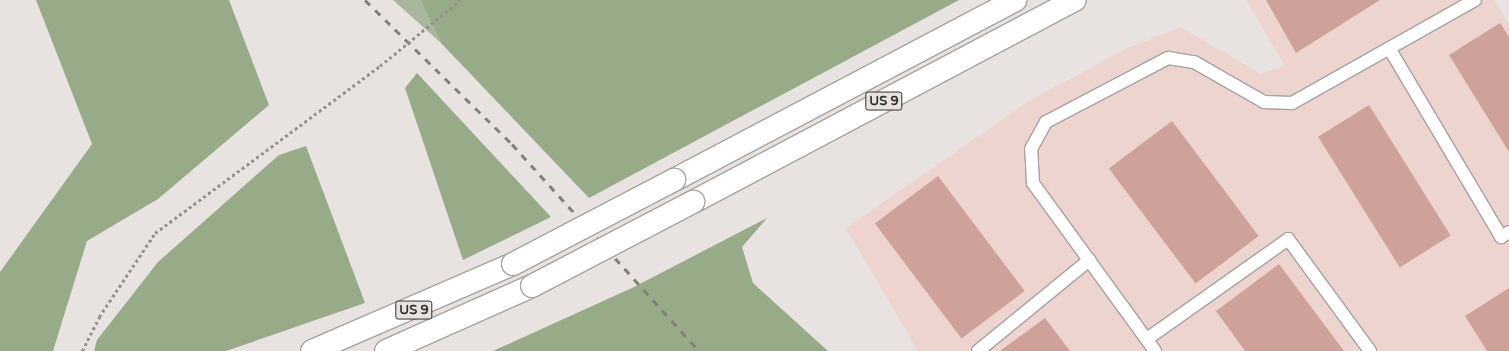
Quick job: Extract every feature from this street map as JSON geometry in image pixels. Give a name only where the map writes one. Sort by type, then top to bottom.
[{"type":"highway","name":"US 9","points":[[312,351],[513,264],[1016,0]]},
{"type":"highway","name":"US 9","points":[[386,351],[532,286],[1075,0]]},
{"type":"lane","points":[[1156,351],[1033,183],[1031,149],[1046,122],[1168,58],[1194,62],[1254,97],[1276,104],[1304,97],[1475,0]]},
{"type":"lane","points":[[1389,48],[1501,236],[1509,232]]},
{"type":"lane","points":[[1147,339],[1288,239],[1370,351]]},
{"type":"lane","points":[[978,351],[1089,260]]},
{"type":"path","points":[[82,351],[100,317],[155,233],[380,66],[460,0]]},
{"type":"shaded area","points":[[1246,0],[1494,0],[1509,24],[1509,351],[918,351],[846,228],[1032,99],[1130,47],[1181,27],[1261,74],[1285,66]]},
{"type":"green space","points":[[36,0],[229,0],[269,105],[158,199],[87,241],[53,351],[0,351],[0,272],[92,144]]},
{"type":"green space","points":[[393,0],[420,0],[441,43]]},
{"type":"green space","points":[[420,0],[959,0],[589,198],[441,43]]},
{"type":"green space","points":[[417,73],[551,217],[463,260],[405,88]]},
{"type":"green space","points":[[306,146],[365,303],[226,351],[94,351],[97,340],[158,262],[279,155]]},
{"type":"green space","points":[[767,218],[742,247],[753,283],[828,351],[493,351],[634,287]]},
{"type":"building","points":[[1266,0],[1380,0],[1296,53]]},
{"type":"building","points":[[1500,23],[1509,37],[1509,152],[1449,55]]},
{"type":"building","points":[[1369,105],[1451,236],[1400,267],[1318,137]]},
{"type":"building","points":[[1172,121],[1259,236],[1196,284],[1109,169]]},
{"type":"building","points":[[938,176],[1025,291],[962,339],[875,224]]},
{"type":"building","points":[[1279,264],[1344,351],[1245,351],[1216,311]]},
{"type":"building","points":[[1509,288],[1509,351],[1487,351],[1465,316]]},
{"type":"building","points":[[1045,318],[1070,351],[1000,351]]},
{"type":"railway","points":[[365,0],[512,144],[699,351]]}]
